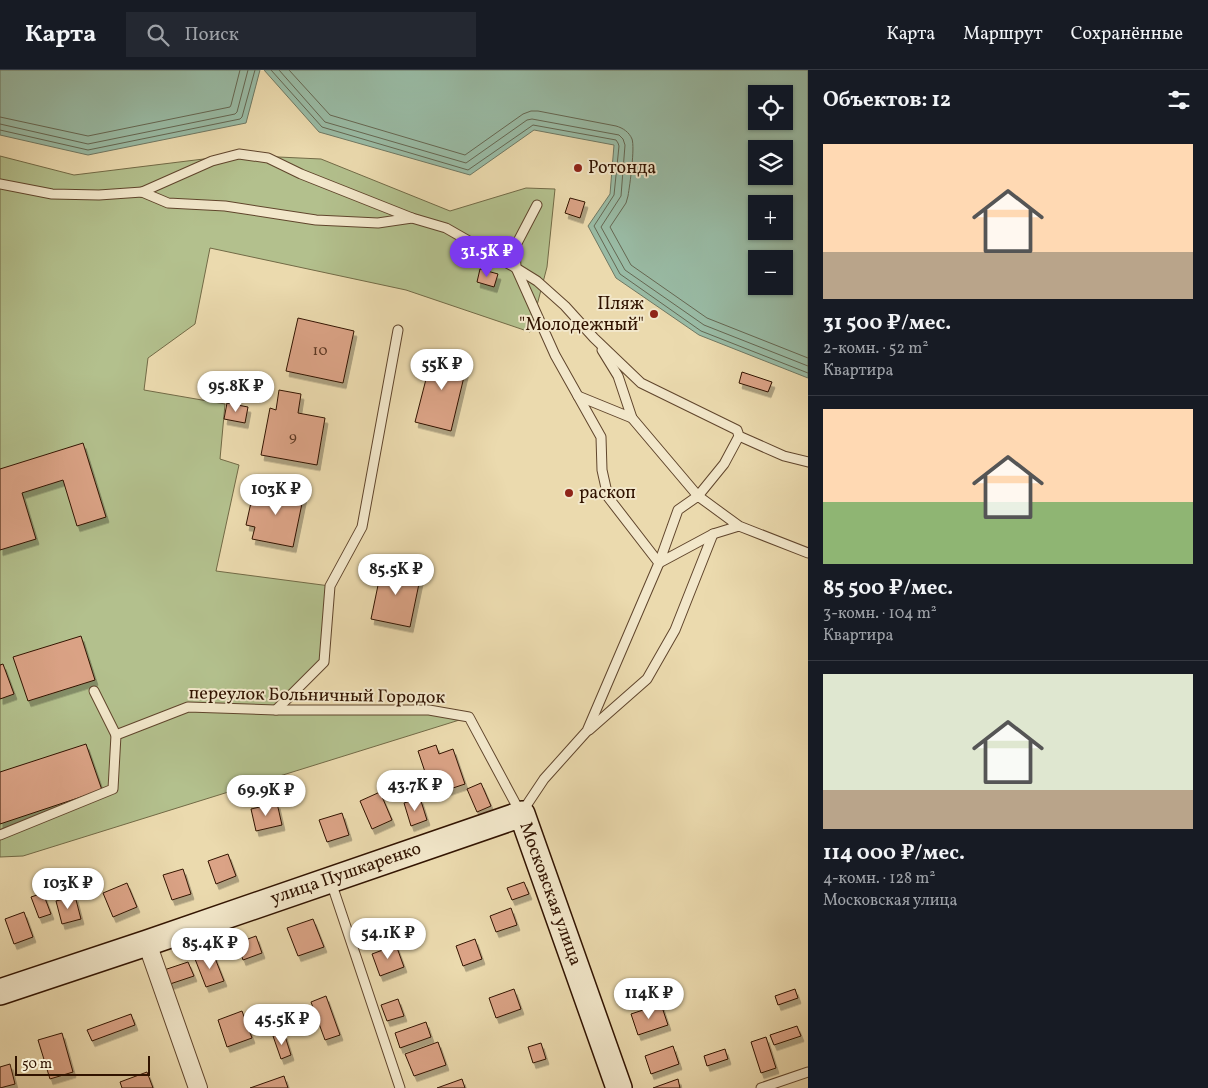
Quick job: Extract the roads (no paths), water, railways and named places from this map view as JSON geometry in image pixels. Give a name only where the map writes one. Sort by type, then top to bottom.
[{"type":"main road","name":"улица Пушкаренко","points":[[0,992],[522,814]]},
{"type":"main road","name":"Московская улица","points":[[522,814],[619,1088]]},
{"type":"street","points":[[147,943],[198,1088]]},
{"type":"lane","points":[[0,184],[52,194],[99,195],[142,192],[212,161],[239,154],[268,158],[301,174],[412,218],[446,228],[516,268],[537,281],[566,306],[594,338],[641,383],[737,430],[739,436],[724,464],[698,496],[678,510],[659,563],[587,731]]},
{"type":"lane","points":[[142,192],[168,203],[225,206],[316,220],[378,223],[412,218]]},
{"type":"lane","points":[[537,205],[516,247],[516,268],[555,355],[601,437],[602,470],[608,497],[659,563]]},
{"type":"lane","points":[[276,710],[324,662],[330,586],[362,527],[398,330]]},
{"type":"lane","points":[[594,338],[618,376],[632,418],[698,496],[739,526],[808,552]]},
{"type":"lane","points":[[578,396],[632,418]]},
{"type":"lane","points":[[739,436],[784,456],[808,462]]},
{"type":"lane","points":[[659,563],[713,534],[739,526]]},
{"type":"lane","points":[[522,814],[544,780],[587,731],[647,679],[675,630],[713,534]]},
{"type":"lane","points":[[0,835],[113,789],[116,735],[94,692]]},
{"type":"lane","name":"переулок Больничный Городок","points":[[116,735],[188,707],[276,710],[429,710],[469,717],[522,814]]},
{"type":"lane","points":[[330,880],[400,1088]]},
{"type":"lane","points":[[761,1088],[808,1072]]},
{"type":"water","points":[[0,70],[260,70],[246,123],[88,155],[0,135]]},
{"type":"water","points":[[264,70],[808,70],[808,378],[699,335],[616,278],[588,226],[610,194],[614,145],[534,130],[470,175],[319,132]]},
{"type":"place","name":"Ротонда","points":[[578,168]]},
{"type":"place","name":"Пляж \"Молодежный\"","points":[[654,314]]},
{"type":"place","name":"раскоп","points":[[569,493]]}]
